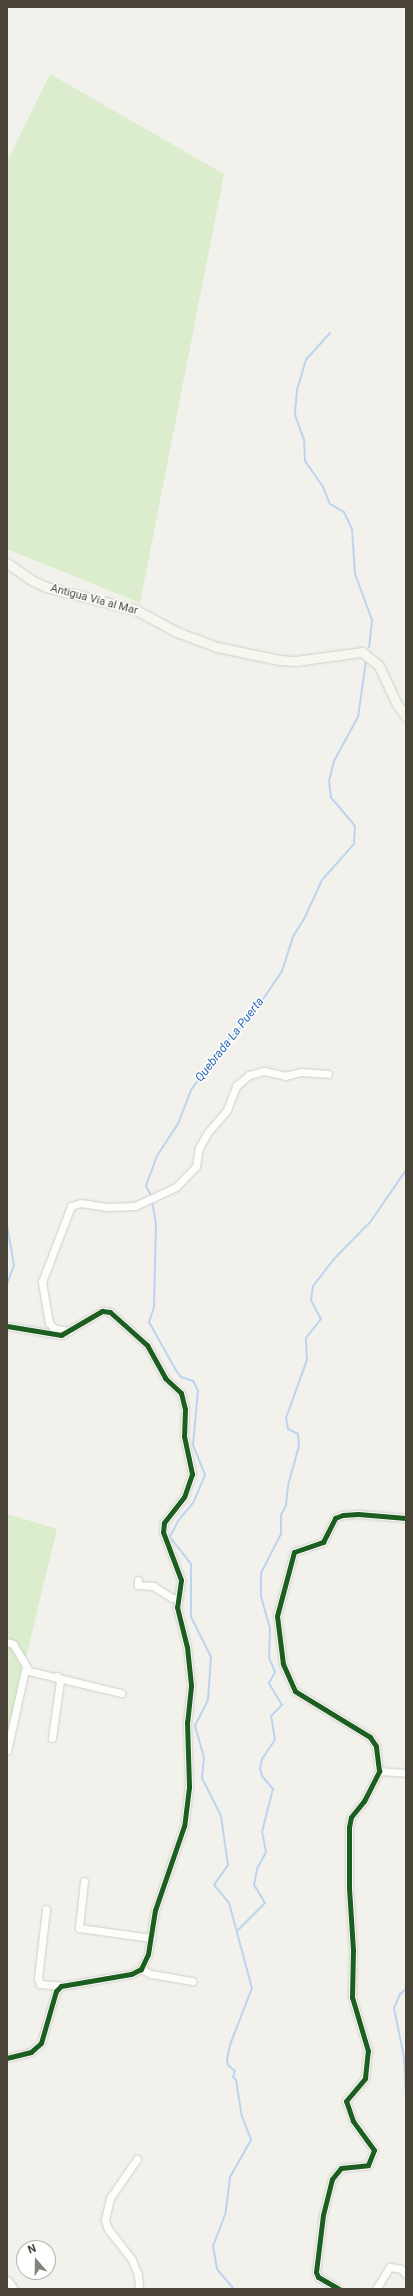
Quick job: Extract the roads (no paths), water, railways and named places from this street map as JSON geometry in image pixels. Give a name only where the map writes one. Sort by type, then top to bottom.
[{"type":"main road","name":"Antigua Vía al Mar","points":[[7,563],[31,580],[46,587],[136,610],[177,632],[217,647],[280,660],[296,661],[362,652],[379,666],[395,700],[406,717]]},
{"type":"street","points":[[70,1331],[55,1329],[49,1323],[42,1282],[71,1206],[81,1203],[107,1207],[129,1207],[146,1202],[176,1187],[196,1166],[199,1148],[208,1132],[226,1110],[236,1086],[249,1075],[264,1071],[285,1076],[301,1072],[328,1074]]},
{"type":"street","points":[[7,1326],[58,1335],[70,1331],[102,1311],[110,1312],[146,1343],[165,1378],[183,1397],[184,1436],[192,1469],[192,1480],[184,1497],[170,1512],[163,1526],[165,1540],[179,1571],[181,1580],[177,1598],[178,1612],[187,1647],[191,1686],[187,1722],[189,1787],[184,1826],[158,1902],[146,1960],[140,1969],[117,1978],[61,1986],[40,1984],[38,1978],[46,1908]]},
{"type":"street","points":[[339,2289],[318,2277],[316,2272],[323,2214],[332,2179],[341,2168],[368,2166],[374,2150],[353,2121],[346,2101],[365,2078],[368,2051],[352,1996],[353,1950],[349,1888],[349,1827],[351,1817],[364,1801],[379,1771],[376,1746],[370,1737],[300,1696],[292,1686],[279,1644],[277,1616],[294,1552],[323,1542],[335,1518],[343,1515],[358,1514],[406,1518]]},
{"type":"street","points":[[138,1580],[138,1584],[153,1586],[172,1598],[177,1598]]},
{"type":"street","points":[[7,1642],[13,1644],[28,1669],[121,1693]]},
{"type":"street","points":[[7,1751],[23,1672],[28,1669]]},
{"type":"street","points":[[52,1738],[60,1681],[57,1676]]},
{"type":"street","points":[[379,1771],[406,1773]]},
{"type":"street","points":[[84,1880],[79,1928],[151,1938]]},
{"type":"street","points":[[140,1969],[151,1974],[192,1981]]},
{"type":"street","points":[[7,2058],[31,2052],[40,2043],[56,1991],[61,1986]]},
{"type":"street","points":[[137,2159],[110,2198],[105,2220],[108,2229],[132,2260],[138,2275],[139,2289]]},
{"type":"street","points":[[376,2289],[390,2266],[401,2269],[406,2274]]},
{"type":"street","points":[[7,2280],[14,2289]]},
{"type":"waterway","name":"Quebrada La Puerta","points":[[330,333],[306,360],[297,390],[295,415],[304,440],[305,461],[323,487],[330,504],[344,512],[352,529],[355,574],[372,620],[369,647]]},
{"type":"waterway","name":"Quebrada La Puerta","points":[[152,1197],[146,1186],[157,1156],[178,1124],[191,1090],[226,1042],[251,1017],[282,971],[294,935],[304,919],[322,880],[354,844],[355,826],[331,797],[329,781],[334,761],[358,717],[366,661]]},
{"type":"waterway","points":[[238,1930],[265,1903],[254,1885],[257,1869],[266,1852],[262,1832],[273,1789],[262,1776],[260,1768],[262,1759],[275,1740],[271,1716],[282,1705],[269,1683],[275,1672],[269,1658],[270,1628],[261,1596],[261,1573],[281,1534],[281,1515],[286,1505],[288,1485],[299,1446],[298,1434],[288,1429],[286,1418],[307,1360],[306,1338],[321,1319],[311,1300],[313,1286],[333,1260],[371,1221],[406,1170]]},
{"type":"waterway","name":"Quebrada La Puerta","points":[[152,1201],[156,1223],[154,1307],[149,1322],[177,1372],[181,1377],[193,1381],[198,1391],[193,1445],[205,1475],[193,1503],[178,1521],[170,1537],[191,1564],[191,1617],[211,1657],[208,1700],[195,1726],[204,1758],[202,1778],[221,1816],[228,1865],[214,1885],[229,1903],[252,1988],[230,2045],[227,2059],[228,2065],[235,2071],[233,2077],[236,2080],[242,2116],[251,2140],[230,2177],[226,2212],[213,2246],[217,2269],[234,2289]]},
{"type":"waterway","points":[[7,1225],[14,1265],[7,1284]]},
{"type":"waterway","points":[[406,1989],[400,1994],[394,2008],[404,2057],[406,2092]]}]
